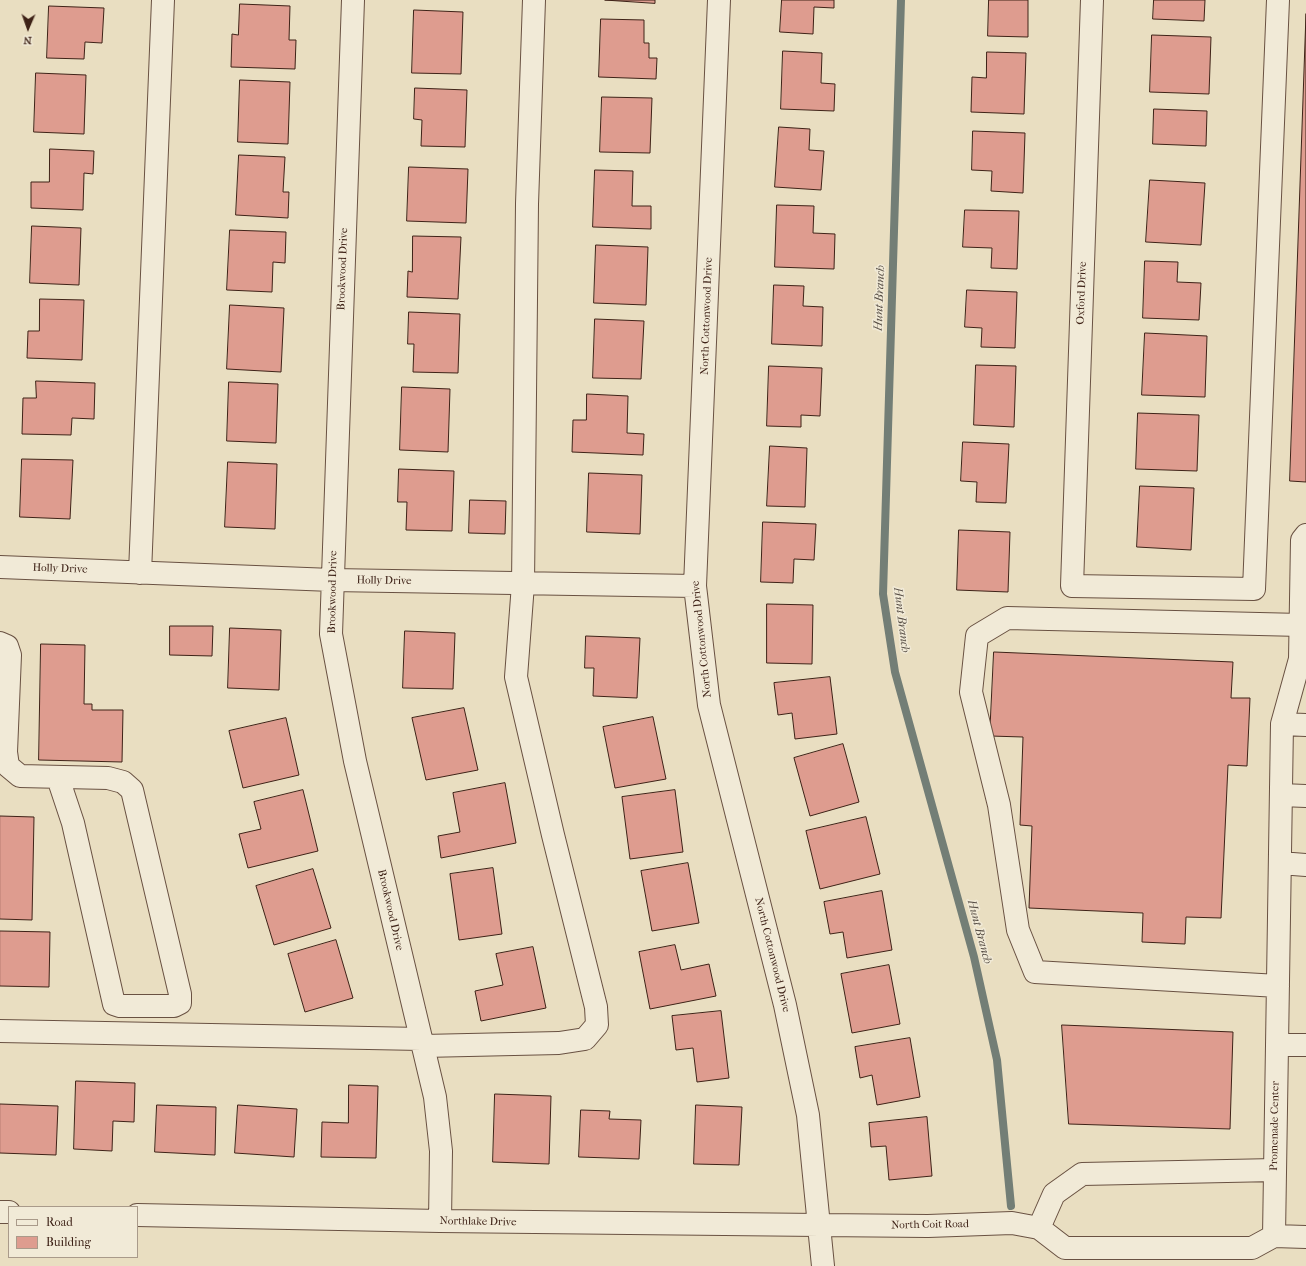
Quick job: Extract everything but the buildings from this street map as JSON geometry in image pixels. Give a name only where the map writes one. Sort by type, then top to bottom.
[{"type":"street","points":[[140,573],[162,0]]},
{"type":"street","name":"Brookwood Drive","points":[[353,0],[331,634],[354,761],[435,1097],[441,1152],[440,1221]]},
{"type":"street","points":[[0,1031],[422,1042],[559,1043],[585,1039],[597,1025],[596,1007],[553,835],[516,677],[523,584],[527,204],[534,0]]},
{"type":"street","name":"North Cottonwood Drive","points":[[719,0],[695,586],[709,705],[785,1005],[808,1115],[823,1266]]},
{"type":"street","name":"Oxford Drive","points":[[1092,0],[1072,586],[1254,589],[1278,0]]},
{"type":"street","name":"Promenade Center","points":[[1274,1236],[1282,724],[1303,659],[1301,626],[1302,540],[1306,535]]},
{"type":"street","name":"Holly Drive","points":[[0,567],[332,580],[695,586]]},
{"type":"street","points":[[1278,986],[1035,972],[1018,930],[999,806],[971,692],[977,636],[1007,618],[1301,626]]},
{"type":"street","points":[[0,643],[7,646],[10,656],[6,752],[8,766],[20,776],[108,778],[123,782],[132,790],[180,994],[180,1003],[174,1006],[120,1006],[114,1004],[73,823],[58,778]]},
{"type":"street","points":[[1282,724],[1306,725]]},
{"type":"street","points":[[1281,795],[1306,796]]},
{"type":"street","points":[[1280,863],[1306,864]]},
{"type":"street","points":[[1277,1044],[1306,1046]]},
{"type":"street","points":[[1274,1170],[1082,1174],[1054,1194],[1039,1228],[1065,1257],[1114,1257],[1252,1248],[1274,1236],[1306,1237]]},
{"type":"street","name":"Northlake Drive","points":[[138,1215],[440,1221],[819,1225]]},
{"type":"street","name":"North Coit Road","points":[[819,1225],[928,1226],[1012,1223],[1039,1228]]},
{"type":"waterway","name":"Hunt Branch","points":[[901,0],[883,594],[895,672],[974,957],[997,1060],[1011,1206]]}]
